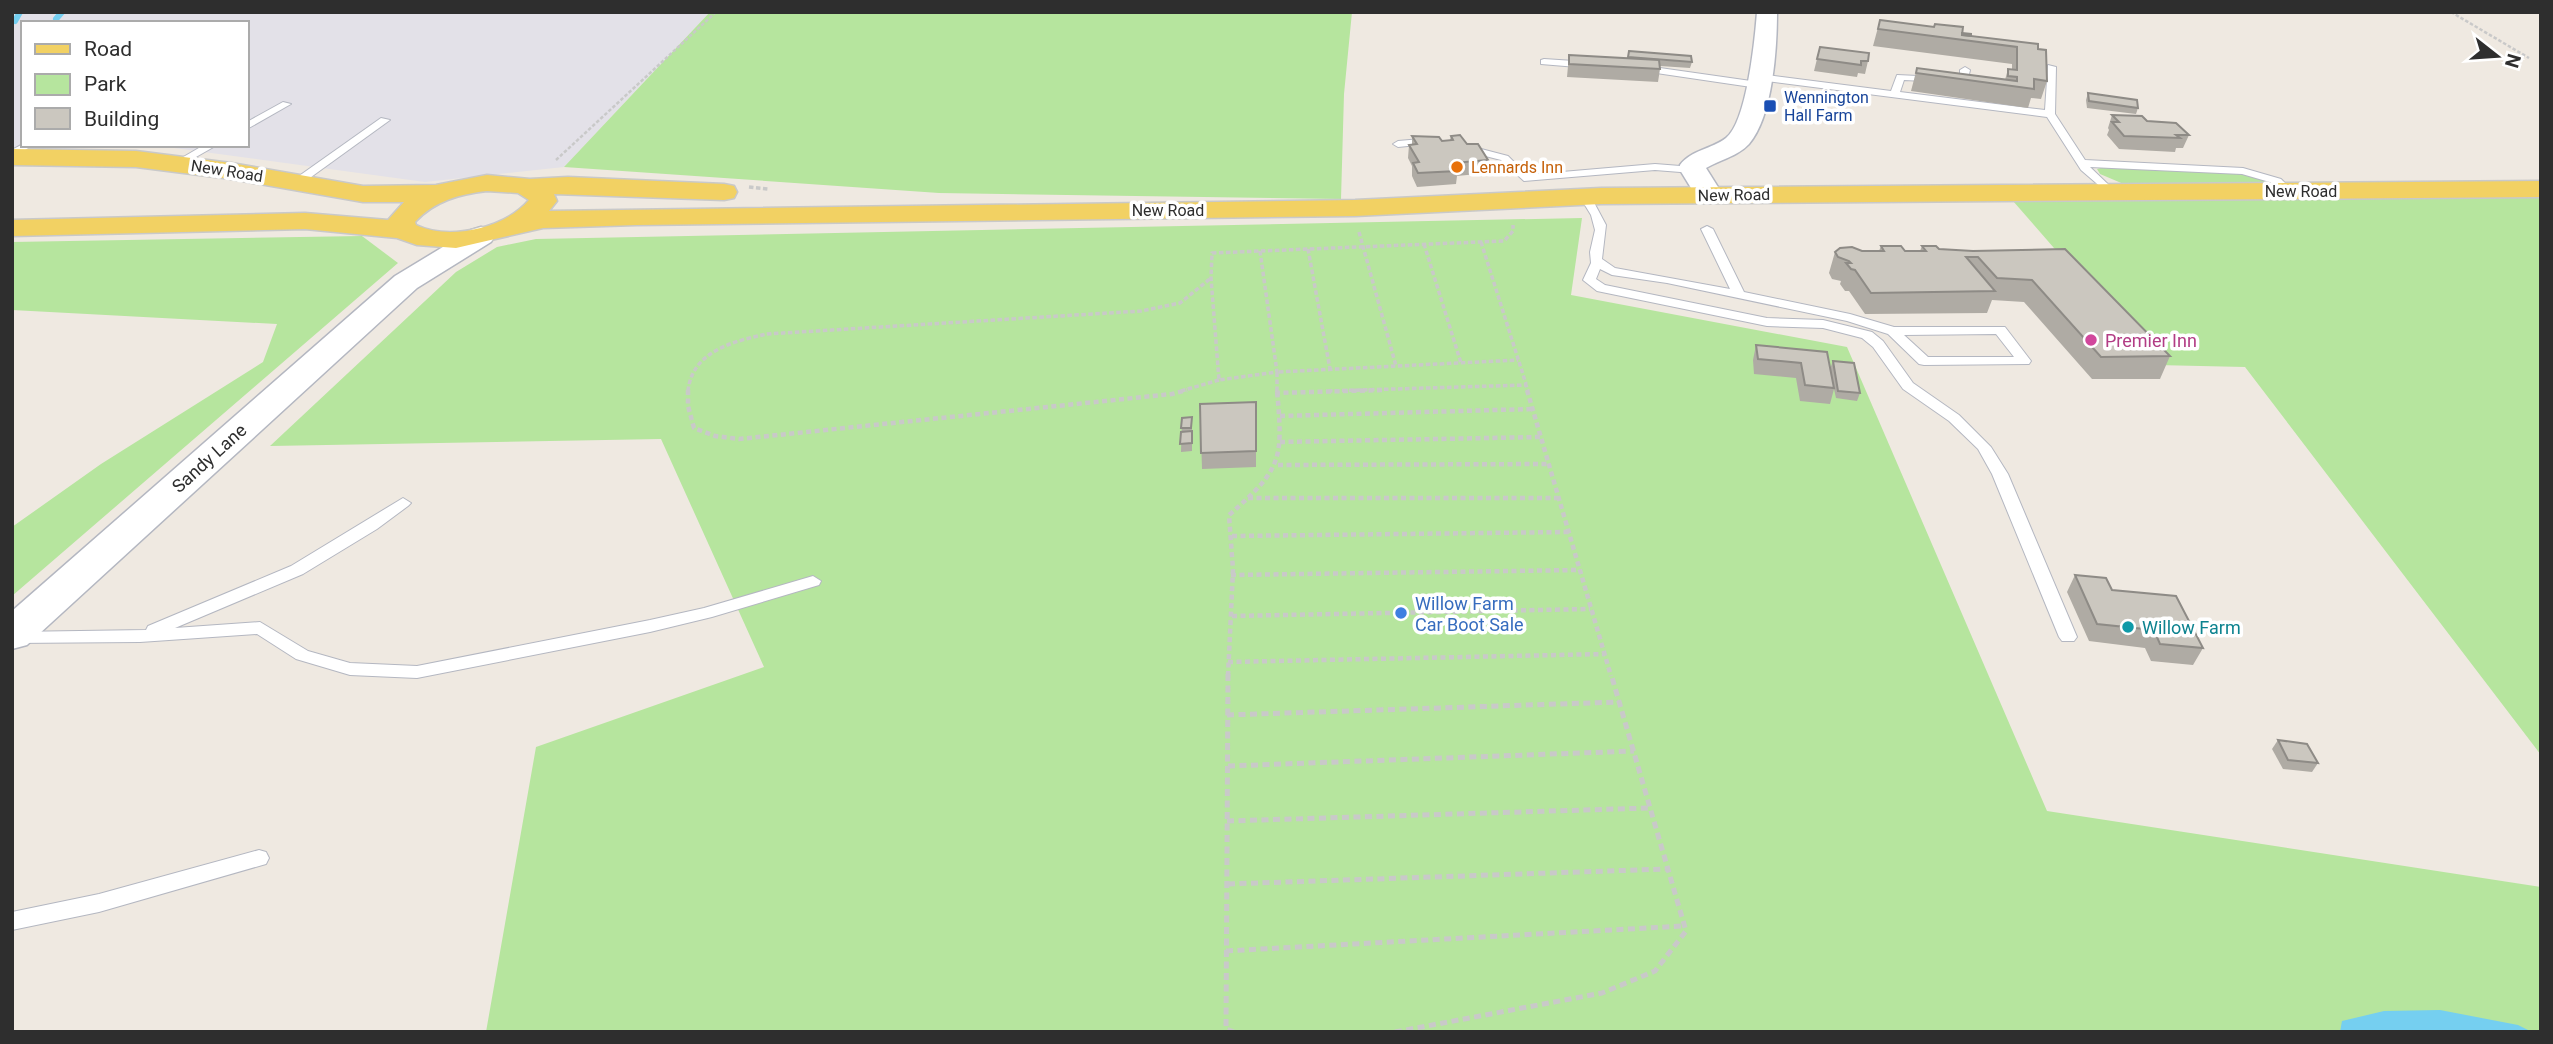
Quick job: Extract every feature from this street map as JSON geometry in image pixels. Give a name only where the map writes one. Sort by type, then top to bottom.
[{"type":"main road","points":[[1709,195],[1693,170],[1693,165],[1740,139],[1747,125],[1767,37],[1767,12]]},
{"type":"main road","name":"New Road","points":[[12,156],[178,163],[363,194],[440,193],[477,184],[568,185],[818,197],[928,212]]},
{"type":"main road","points":[[12,228],[305,221],[458,239],[481,236],[511,226],[538,209],[542,201],[540,193],[522,185]]},
{"type":"main road","name":"New Road","points":[[511,226],[543,220],[622,217],[1355,208],[1586,197],[2541,189]]},
{"type":"main road","points":[[410,233],[401,221],[407,211],[440,193]]},
{"type":"main road","name":"Sandy Lane","points":[[406,282],[417,251],[410,233]]},
{"type":"main road","name":"Sandy Lane","points":[[12,637],[406,282],[481,236]]},
{"type":"lane","points":[[1544,62],[1599,66]]},
{"type":"lane","points":[[1626,67],[1895,93],[2050,114],[2056,119],[2081,163],[2110,192]]},
{"type":"lane","points":[[2050,114],[2051,68]]},
{"type":"lane","points":[[1895,93],[1900,77],[1964,81],[1965,70]]},
{"type":"lane","points":[[248,125],[286,104]]},
{"type":"lane","points":[[296,183],[385,120]]},
{"type":"lane","points":[[1398,144],[1433,141],[1501,155],[1516,163],[1524,178],[1655,166],[1693,170]]},
{"type":"lane","points":[[178,163],[208,147]]},
{"type":"lane","points":[[2081,163],[2244,171],[2277,181],[2287,191]]},
{"type":"lane","points":[[1586,197],[1602,232],[1594,256],[1597,264],[1612,271],[1739,294],[1850,318],[1893,331],[2000,330],[2024,361],[1924,361],[1893,331]]},
{"type":"lane","points":[[1707,229],[1739,294]]},
{"type":"lane","points":[[1597,264],[1589,280],[1601,288],[1767,322],[1843,327],[1867,335],[1878,344],[1908,386],[1961,424],[1984,447],[2000,474],[2068,637]]},
{"type":"lane","points":[[140,636],[297,570],[403,503]]},
{"type":"lane","points":[[12,637],[140,636],[260,628],[302,655],[349,668],[416,672],[650,626],[706,613],[813,581]]},
{"type":"lane","points":[[12,920],[146,891],[259,858]]},
{"type":"path","points":[[522,185],[563,156],[716,12]]},
{"type":"path","points":[[2451,12],[2529,58]]},
{"type":"path","points":[[1219,380],[1211,278],[1212,253],[1504,241],[1513,231],[1512,200]]},
{"type":"path","points":[[1395,1032],[1602,993],[1655,971],[1686,931],[1526,385],[1481,242]]},
{"type":"path","points":[[1424,244],[1461,363]]},
{"type":"path","points":[[1363,247],[1396,366]]},
{"type":"path","points":[[1308,249],[1330,369]]},
{"type":"path","points":[[1234,1032],[1226,1029],[1227,716],[1232,616],[1232,536],[1229,515],[1263,485],[1278,465],[1280,442],[1280,416],[1275,393],[1277,372],[1260,251]]},
{"type":"path","points":[[1211,278],[1191,299],[1168,307],[1141,311],[767,334],[744,338],[720,347],[702,359],[693,371],[686,405],[694,428],[715,436],[739,439],[1172,394],[1219,380],[1277,372],[1518,360]]},
{"type":"path","points":[[1275,393],[1526,385]]},
{"type":"path","points":[[1280,416],[1532,409]]},
{"type":"path","points":[[1280,442],[1540,437]]},
{"type":"path","points":[[1278,465],[1549,464]]},
{"type":"path","points":[[1248,498],[1558,498]]},
{"type":"path","points":[[1232,536],[1569,532]]},
{"type":"path","points":[[1231,575],[1579,570]]},
{"type":"path","points":[[1232,616],[1590,609]]},
{"type":"path","points":[[1228,662],[1605,654]]},
{"type":"path","points":[[1227,716],[1619,702]]},
{"type":"path","points":[[1228,765],[1634,751]]},
{"type":"path","points":[[1227,821],[1649,808]]},
{"type":"path","points":[[1228,884],[1666,869]]},
{"type":"path","points":[[1226,951],[1683,926]]},
{"type":"shaded area","points":[[710,12],[564,167],[425,182],[167,147],[248,147],[248,21],[21,21],[21,147],[92,147],[12,153],[12,13]]},
{"type":"green space","points":[[710,12],[1352,12],[1344,94],[1341,199],[939,193],[564,167]]},
{"type":"green space","points":[[2097,169],[2214,170],[2255,177],[2269,184],[2126,185],[2100,174]]},
{"type":"green space","points":[[2541,189],[2541,755],[2245,367],[2156,365],[2006,193]]},
{"type":"green space","points":[[1582,218],[1571,295],[1847,347],[2047,811],[2541,887],[2541,1032],[486,1032],[536,747],[764,667],[661,439],[270,446],[456,272],[497,247],[536,239]]},
{"type":"green space","points":[[362,236],[398,263],[12,596],[12,527],[101,464],[263,362],[277,324],[12,310],[12,242]]},
{"type":"water","points":[[2440,1010],[2518,1025],[2532,1032],[2340,1032],[2342,1021],[2384,1011]]},
{"type":"building","points":[[1880,20],[1934,27],[1935,24],[1963,27],[1962,35],[2038,44],[2038,49],[2046,50],[2047,81],[2034,79],[2034,89],[1916,73],[1917,68],[2017,81],[2017,77],[2008,76],[2008,69],[2017,70],[2017,47],[1878,29]]},
{"type":"building","points":[[1820,47],[1869,53],[1868,61],[1861,61],[1861,65],[1817,59]]},
{"type":"building","points":[[1629,51],[1691,56],[1692,62],[1628,57]]},
{"type":"building","points":[[1569,55],[1659,60],[1660,69],[1569,64]]},
{"type":"building","points":[[2088,93],[2137,100],[2138,108],[2089,101]]},
{"type":"building","points":[[2112,115],[2142,116],[2147,121],[2176,123],[2189,135],[2176,135],[2180,138],[2124,136],[2112,122],[2119,122]]},
{"type":"building","points":[[1460,135],[1467,144],[1478,144],[1488,160],[1453,163],[1457,171],[1418,173],[1413,163],[1419,162],[1409,145],[1417,144],[1412,136],[1439,137],[1442,141],[1453,140],[1451,136]]},
{"type":"building","points":[[1881,246],[1901,246],[1905,251],[1926,251],[1922,246],[1973,251],[2065,249],[2170,356],[2101,357],[2032,280],[1997,278],[1978,257],[1966,257],[1995,291],[1871,293],[1855,270],[1846,263],[1851,263],[1838,257],[1835,252],[1840,248],[1852,247],[1862,251],[1884,251]]},
{"type":"building","points":[[1756,345],[1827,352],[1834,388],[1805,385],[1801,363],[1758,359]]},
{"type":"building","points":[[1833,361],[1854,363],[1860,393],[1838,391]]},
{"type":"building","points":[[1256,402],[1256,451],[1201,453],[1200,404]]},
{"type":"building","points":[[1192,417],[1191,428],[1181,428],[1182,418]]},
{"type":"building","points":[[1192,431],[1192,443],[1180,444],[1181,432]]},
{"type":"building","points":[[2075,575],[2106,578],[2112,590],[2176,596],[2203,648],[2160,644],[2154,630],[2097,624]]},
{"type":"building","points":[[2278,740],[2307,744],[2318,763],[2288,760]]},
{"type":"waterway","points":[[15,21],[20,12]]},
{"type":"waterway","points":[[56,19],[62,12]]},
{"type":"place","name":"Wennington Hall Farm","points":[[1770,106]]},
{"type":"place","name":"Lennards Inn","points":[[1457,167]]},
{"type":"place","name":"Premier Inn","points":[[2091,340]]},
{"type":"place","name":"Willow Farm Car Boot Sale","points":[[1401,613]]},
{"type":"place","name":"Willow Farm","points":[[2128,627]]}]
